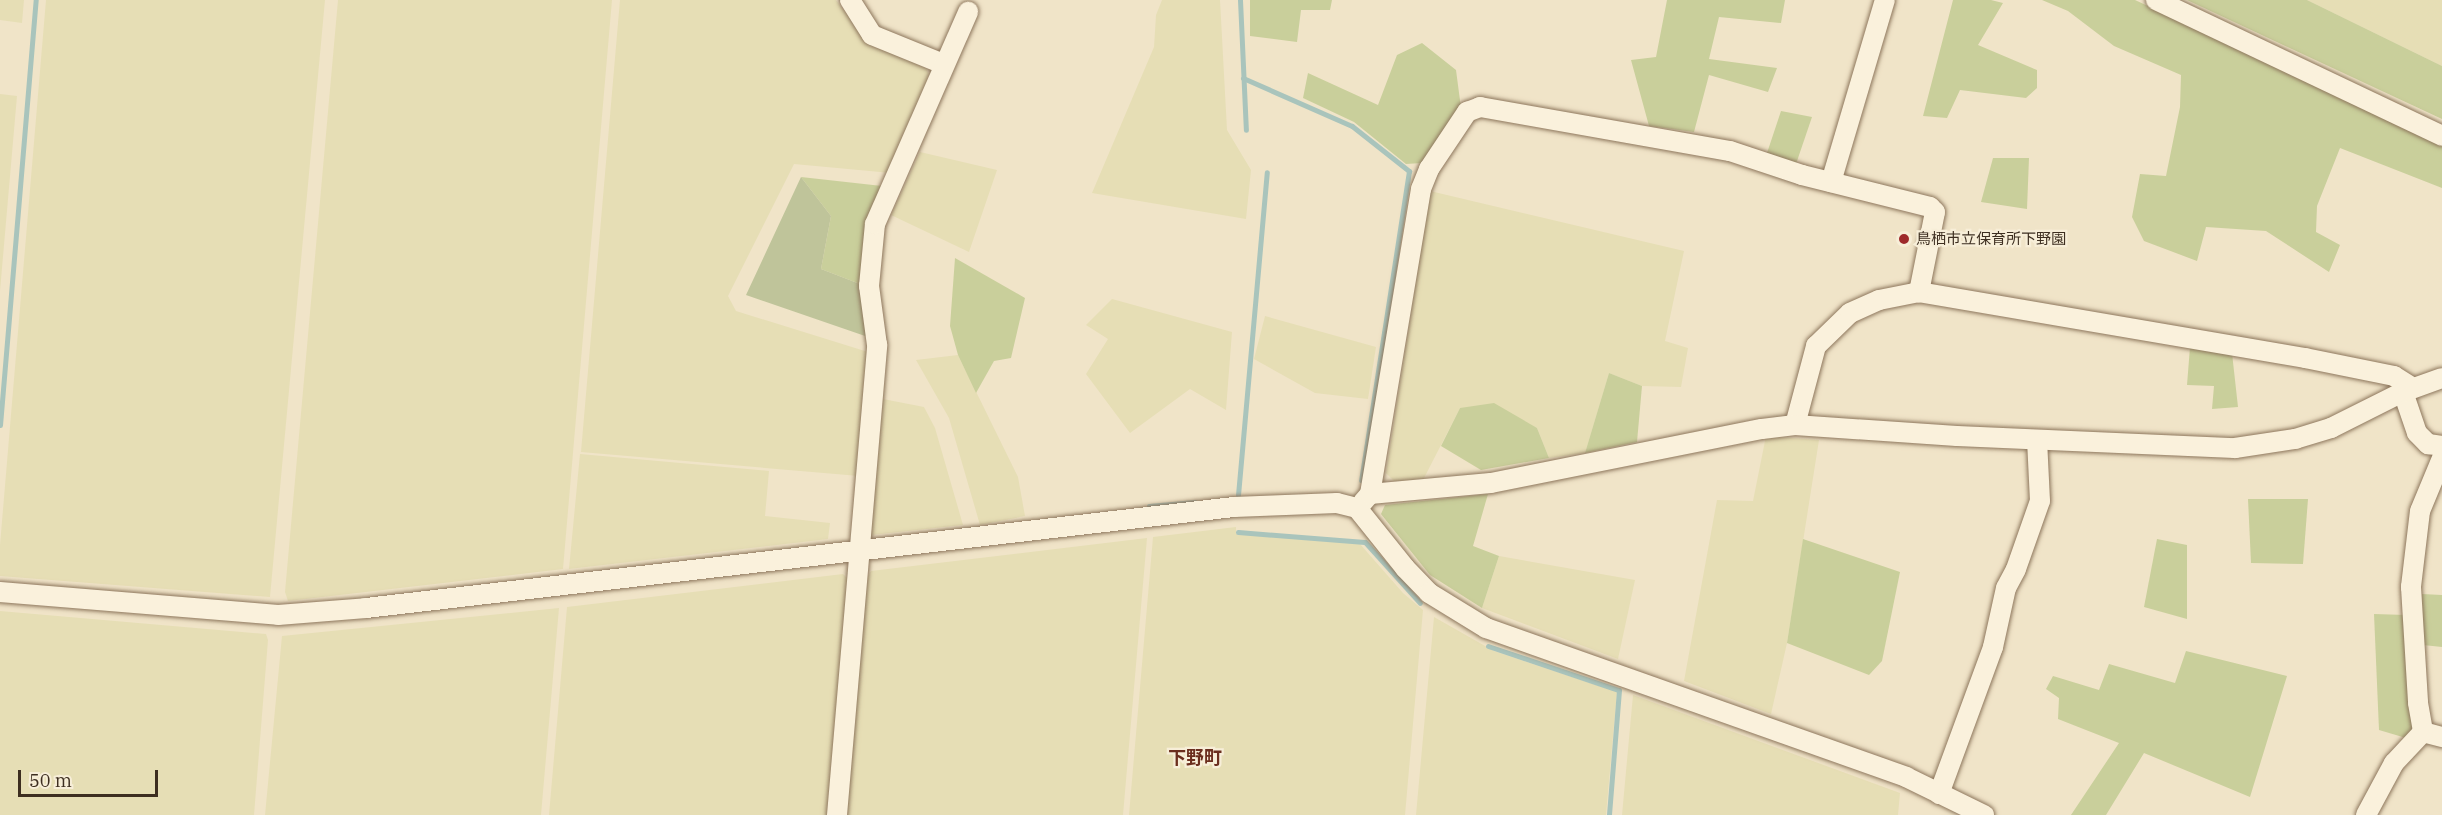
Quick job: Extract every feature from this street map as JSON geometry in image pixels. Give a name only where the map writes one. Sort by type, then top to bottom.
[{"type":"street","points":[[850,0],[872,35],[943,64]]},
{"type":"street","points":[[1832,182],[1885,0]]},
{"type":"street","points":[[2156,0],[2442,136]]},
{"type":"street","points":[[837,815],[876,345],[869,286],[874,224],[968,12]]},
{"type":"street","points":[[1918,292],[1935,212],[1930,207],[1832,182],[1730,151],[1480,107],[1467,112],[1429,169],[1421,189],[1363,501],[1405,568],[1429,593],[1486,628],[1906,777],[1984,815]]},
{"type":"street","points":[[1795,425],[1816,346],[1850,313],[1879,300],[1918,292],[2305,358],[2394,376],[2408,390],[2417,433],[2428,444],[2442,446]]},
{"type":"street","points":[[0,592],[278,615],[366,608],[1234,507],[1363,501],[1491,483],[1762,429],[1795,425],[2037,440],[2235,448],[2295,439],[2331,428],[2408,390],[2442,378]]},
{"type":"street","points":[[1940,794],[1993,647],[2006,588],[2040,501],[2037,440]]},
{"type":"street","points":[[2423,732],[2418,703],[2411,587],[2420,511],[2442,458]]},
{"type":"street","points":[[2423,732],[2442,737]]},
{"type":"street","points":[[2366,815],[2394,763],[2423,732]]},
{"type":"shaded area","points":[[0,0],[24,0],[22,23],[0,20]]},
{"type":"shaded area","points":[[46,0],[325,0],[270,597],[0,576],[0,545]]},
{"type":"shaded area","points":[[338,0],[612,0],[563,569],[288,601],[285,592]]},
{"type":"shaded area","points":[[620,0],[836,0],[866,39],[925,66],[929,75],[891,173],[794,164],[728,296],[736,311],[868,352],[859,476],[581,452]]},
{"type":"shaded area","points":[[1162,0],[1220,0],[1227,130],[1251,170],[1246,219],[1092,193],[1154,47],[1156,15]]},
{"type":"shaded area","points":[[2307,0],[2442,0],[2442,66]]},
{"type":"shaded area","points":[[0,94],[17,96],[0,291]]},
{"type":"shaded area","points":[[920,152],[997,170],[969,252],[891,215]]},
{"type":"shaded area","points":[[1430,191],[1684,251],[1665,341],[1688,348],[1681,387],[1642,386],[1609,373],[1585,453],[1549,458],[1537,428],[1460,408],[1423,480],[1395,482],[1386,473]]},
{"type":"shaded area","points":[[1112,299],[1232,332],[1226,410],[1190,389],[1130,433],[1086,374],[1108,339],[1086,325]]},
{"type":"shaded area","points":[[1265,316],[1376,347],[1368,399],[1315,393],[1254,359]]},
{"type":"shaded area","points":[[958,355],[1018,477],[1025,516],[980,525],[949,418],[916,360]]},
{"type":"shaded area","points":[[883,399],[924,407],[935,428],[963,525],[871,535]]},
{"type":"shaded area","points":[[1766,436],[1819,440],[1787,643],[1771,714],[1684,681],[1717,500],[1753,501]]},
{"type":"shaded area","points":[[580,454],[769,471],[765,516],[830,523],[828,539],[569,569]]},
{"type":"shaded area","points":[[1236,527],[1236,534],[1360,544],[1403,593],[1423,610],[1405,815],[1129,815],[1153,537]]},
{"type":"shaded area","points":[[1147,538],[1123,815],[844,815],[865,581],[871,571]]},
{"type":"shaded area","points":[[1499,556],[1635,580],[1618,659],[1482,608]]},
{"type":"shaded area","points":[[843,574],[850,581],[830,815],[549,815],[567,607]]},
{"type":"shaded area","points":[[559,608],[541,815],[265,815],[282,636]]},
{"type":"shaded area","points":[[0,611],[266,634],[268,640],[254,815],[0,815]]},
{"type":"shaded area","points":[[1434,617],[1494,651],[1617,692],[1606,815],[1416,815]]},
{"type":"shaded area","points":[[1633,695],[1900,793],[1898,815],[1622,815]]},
{"type":"green space","points":[[1250,0],[1332,0],[1330,10],[1301,10],[1297,42],[1250,36]]},
{"type":"green space","points":[[1667,0],[1785,0],[1781,23],[1719,17],[1709,59],[1777,68],[1768,92],[1709,75],[1694,132],[1649,126],[1631,60],[1656,57]]},
{"type":"green space","points":[[1953,0],[1991,0],[2003,3],[1978,45],[2037,70],[2037,88],[2026,98],[1960,90],[1947,118],[1923,116]]},
{"type":"green space","points":[[2042,0],[2135,0],[2442,143],[2442,188],[2340,148],[2317,206],[2316,232],[2340,245],[2329,272],[2266,231],[2206,227],[2197,261],[2144,241],[2132,217],[2140,174],[2166,176],[2180,107],[2181,75],[2114,46],[2068,11]]},
{"type":"green space","points":[[2187,0],[2307,0],[2442,66],[2442,119]]},
{"type":"green space","points":[[1422,43],[1456,70],[1461,108],[1422,163],[1406,164],[1354,122],[1303,98],[1308,73],[1378,105],[1397,55]]},
{"type":"green space","points":[[1781,111],[1812,117],[1796,164],[1767,153]]},
{"type":"green space","points":[[1993,158],[2029,158],[2027,209],[1981,202]]},
{"type":"green space","points":[[801,177],[882,186],[860,284],[821,269],[831,216]]},
{"type":"green space","points":[[801,177],[831,216],[821,269],[860,284],[868,337],[746,295]]},
{"type":"green space","points":[[955,258],[1025,298],[1011,358],[994,361],[976,393],[958,355],[950,326]]},
{"type":"green space","points":[[2190,347],[2232,353],[2238,407],[2212,409],[2214,386],[2187,385]]},
{"type":"green space","points":[[1609,373],[1642,386],[1637,442],[1585,453]]},
{"type":"green space","points":[[1494,403],[1537,428],[1549,458],[1481,470],[1441,446],[1460,408]]},
{"type":"green space","points":[[1488,494],[1473,546],[1499,556],[1482,608],[1430,575],[1381,514],[1385,505]]},
{"type":"green space","points":[[2248,499],[2308,499],[2303,564],[2251,563]]},
{"type":"green space","points":[[1803,539],[1900,572],[1882,661],[1869,675],[1787,643]]},
{"type":"green space","points":[[2157,539],[2187,545],[2187,619],[2144,607]]},
{"type":"green space","points":[[2422,594],[2442,595],[2442,647],[2423,645]]},
{"type":"green space","points":[[2374,614],[2406,615],[2415,731],[2406,738],[2379,730]]},
{"type":"green space","points":[[2186,651],[2287,676],[2250,797],[2144,753],[2106,815],[2071,815],[2119,743],[2058,719],[2059,698],[2046,689],[2053,676],[2099,690],[2109,664],[2175,683]]},
{"type":"waterway","points":[[0,425],[36,0]]},
{"type":"waterway","points":[[1240,0],[1246,130]]},
{"type":"waterway","points":[[1243,78],[1352,126],[1409,171],[1361,480]]},
{"type":"waterway","points":[[1238,495],[1267,172]]},
{"type":"waterway","points":[[1149,506],[1195,502]]},
{"type":"waterway","points":[[1238,532],[1365,542],[1420,603]]},
{"type":"waterway","points":[[1488,646],[1619,690],[1609,815]]},
{"type":"place","name":"鳥栖市立保育所下野園","points":[[1904,239]]},
{"type":"district","name":"下野町","points":[[1195,758]]}]
